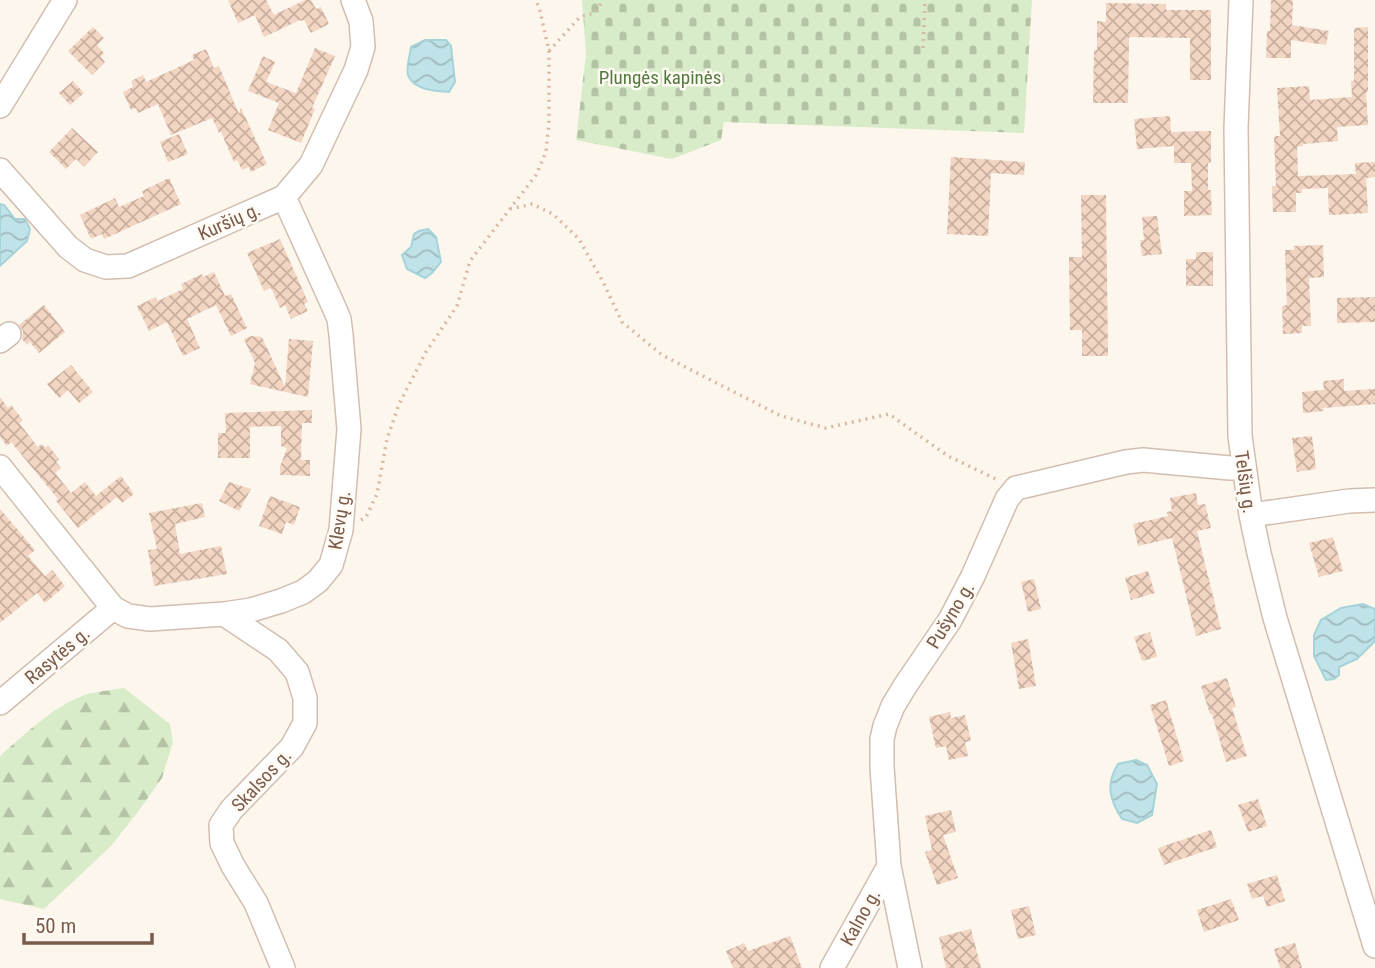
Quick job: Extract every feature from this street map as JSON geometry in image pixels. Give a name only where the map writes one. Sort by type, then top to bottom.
[{"type":"street","points":[[0,106],[65,0]]},
{"type":"street","name":"Kuršių g.","points":[[0,170],[68,247],[85,260],[106,267],[128,266],[284,197],[311,165],[356,70],[363,47],[360,22],[353,0]]},
{"type":"street","name":"Telšių g.","points":[[1241,0],[1236,128],[1240,436],[1243,468],[1259,554],[1275,618],[1375,946]]},
{"type":"street","name":"Klevų g.","points":[[113,608],[128,616],[149,619],[250,610],[303,592],[318,581],[331,565],[341,530],[349,429],[338,319],[284,197]]},
{"type":"street","points":[[1016,488],[1143,460],[1243,468]]},
{"type":"street","points":[[0,467],[113,608]]},
{"type":"street","name":"Pušyno g.","points":[[910,968],[889,866],[882,739],[893,706],[950,620],[973,576],[1006,499],[1016,488]]},
{"type":"street","points":[[1251,515],[1375,499]]},
{"type":"street","name":"Rasytės g.","points":[[0,703],[113,608]]},
{"type":"street","name":"Skalsos g.","points":[[224,614],[278,650],[297,672],[305,698],[305,723],[292,747],[232,809],[221,825],[222,844],[257,903],[283,968]]},
{"type":"street","name":"Kalno g.","points":[[832,968],[889,866]]},
{"type":"path","points":[[341,530],[366,517],[377,494],[387,439],[399,404],[426,352],[457,306],[471,261],[536,175],[546,152],[549,123],[549,51],[536,0]]},
{"type":"path","points":[[549,51],[580,17],[594,13],[604,0]]},
{"type":"path","points":[[923,48],[925,0]]},
{"type":"path","points":[[510,209],[532,204],[553,214],[579,239],[622,322],[662,355],[781,416],[825,428],[889,414],[948,456],[1016,488]]},
{"type":"green space","name":"Plungės kapinės","points":[[582,0],[1032,0],[1024,133],[724,122],[721,140],[672,159],[576,140],[586,54]]},
{"type":"green space","points":[[124,688],[170,724],[173,742],[162,778],[111,846],[44,909],[0,899],[0,756],[66,704],[91,693]]},
{"type":"water","points":[[425,40],[446,40],[451,46],[455,82],[449,92],[420,87],[408,75],[411,47]]},
{"type":"water","points":[[0,204],[4,205],[15,219],[25,219],[30,229],[27,241],[0,266]]},
{"type":"water","points":[[428,229],[436,237],[441,262],[425,278],[407,269],[402,255],[411,247],[414,234]]},
{"type":"water","points":[[1363,604],[1375,609],[1375,641],[1357,659],[1339,667],[1339,675],[1334,679],[1326,680],[1314,656],[1314,635],[1321,620],[1341,608]]},
{"type":"water","points":[[1136,760],[1147,765],[1157,784],[1152,815],[1137,823],[1122,819],[1114,805],[1110,786],[1118,764]]},
{"type":"building","points":[[228,0],[266,0],[274,15],[305,0],[311,0],[316,9],[321,7],[329,24],[311,33],[304,20],[300,20],[264,37],[255,15],[238,23]]},
{"type":"building","points":[[1271,0],[1293,0],[1292,25],[1329,31],[1326,45],[1291,40],[1291,58],[1266,58]]},
{"type":"building","points":[[1106,3],[1166,4],[1166,10],[1211,10],[1211,80],[1190,80],[1190,38],[1129,37],[1128,103],[1093,103],[1097,21],[1106,22]]},
{"type":"building","points":[[93,27],[104,38],[97,45],[104,53],[101,57],[105,62],[92,75],[68,51]]},
{"type":"building","points":[[1368,27],[1368,125],[1337,127],[1338,141],[1297,147],[1298,176],[1356,174],[1355,163],[1375,162],[1375,177],[1366,178],[1368,213],[1329,215],[1328,188],[1302,189],[1302,193],[1296,193],[1296,212],[1273,212],[1272,186],[1276,186],[1274,136],[1280,136],[1277,88],[1309,86],[1310,100],[1352,97],[1354,28]]},
{"type":"building","points":[[315,48],[335,56],[312,108],[315,109],[301,143],[268,130],[279,103],[248,91],[263,56],[275,62],[266,82],[296,93]]},
{"type":"building","points":[[206,49],[214,68],[219,66],[239,114],[241,108],[267,164],[251,172],[249,167],[242,170],[237,160],[234,162],[212,118],[171,135],[158,104],[138,113],[136,108],[131,110],[123,92],[133,87],[131,81],[143,75],[146,82],[194,60],[192,55]]},
{"type":"building","points":[[73,81],[84,93],[70,105],[59,93]]},
{"type":"building","points":[[1170,116],[1171,132],[1211,131],[1208,190],[1211,190],[1212,215],[1184,216],[1184,191],[1192,191],[1191,163],[1174,163],[1174,146],[1137,149],[1134,119]]},
{"type":"building","points":[[72,128],[98,152],[84,167],[76,159],[66,169],[49,152]]},
{"type":"building","points":[[179,134],[188,154],[168,162],[160,142]]},
{"type":"building","points":[[951,157],[1025,162],[1024,175],[991,173],[988,236],[947,234]]},
{"type":"building","points":[[169,178],[181,204],[104,239],[102,234],[91,239],[80,215],[115,198],[119,207],[144,196],[142,191]]},
{"type":"building","points":[[1081,195],[1106,195],[1108,356],[1082,356],[1082,330],[1070,330],[1069,257],[1082,257]]},
{"type":"building","points":[[1157,216],[1162,254],[1142,256],[1142,217]]},
{"type":"building","points":[[280,239],[308,302],[304,304],[308,311],[291,319],[285,305],[280,308],[271,288],[264,291],[247,253]]},
{"type":"building","points":[[1323,245],[1324,277],[1309,278],[1311,326],[1302,326],[1302,333],[1283,334],[1282,306],[1287,305],[1285,250],[1294,250],[1294,246]]},
{"type":"building","points":[[1196,252],[1213,252],[1213,286],[1186,286],[1186,259],[1196,259]]},
{"type":"building","points":[[214,272],[225,296],[231,294],[247,328],[231,336],[216,305],[187,319],[200,348],[183,356],[167,322],[149,331],[137,306],[156,297],[158,301],[183,289],[181,284],[202,274],[203,277]]},
{"type":"building","points":[[1375,297],[1375,322],[1337,323],[1337,298]]},
{"type":"building","points":[[44,305],[65,332],[39,353],[30,342],[27,345],[22,339],[23,331],[19,325]]},
{"type":"building","points":[[251,336],[262,337],[285,387],[289,339],[313,341],[308,397],[250,384],[255,363],[244,339]]},
{"type":"building","points":[[71,365],[93,392],[79,403],[68,390],[59,398],[47,384]]},
{"type":"building","points":[[1344,379],[1344,391],[1375,389],[1375,404],[1323,408],[1324,411],[1303,413],[1302,392],[1324,390],[1323,381]]},
{"type":"building","points":[[0,397],[8,408],[11,405],[23,420],[19,423],[38,447],[42,444],[45,448],[48,445],[59,459],[56,462],[61,468],[55,473],[71,493],[85,482],[96,496],[121,476],[134,494],[122,503],[117,497],[78,528],[11,442],[7,446],[0,437]]},
{"type":"building","points":[[312,410],[312,423],[302,423],[301,460],[310,460],[310,476],[280,475],[287,448],[281,446],[281,426],[250,427],[250,458],[218,458],[218,433],[226,433],[225,413]]},
{"type":"building","points":[[1312,436],[1316,469],[1297,472],[1292,438]]},
{"type":"building","points":[[229,482],[251,489],[239,511],[219,501]]},
{"type":"building","points":[[1196,493],[1198,505],[1205,504],[1211,528],[1197,531],[1221,629],[1196,636],[1172,538],[1138,546],[1133,524],[1168,516],[1167,512],[1172,511],[1170,498]]},
{"type":"building","points":[[270,496],[300,507],[294,525],[286,522],[282,534],[259,526]]},
{"type":"building","points":[[202,503],[205,517],[175,524],[180,554],[221,546],[227,574],[154,586],[148,550],[157,549],[149,513]]},
{"type":"building","points":[[0,509],[35,550],[28,556],[45,576],[52,570],[65,586],[45,603],[37,593],[0,623]]},
{"type":"building","points":[[1333,537],[1343,571],[1319,577],[1309,543]]},
{"type":"building","points":[[1148,571],[1155,593],[1131,600],[1125,578]]},
{"type":"building","points":[[1034,579],[1041,609],[1028,612],[1021,582]]},
{"type":"building","points":[[1150,632],[1157,657],[1142,661],[1134,637]]},
{"type":"building","points":[[1028,639],[1036,686],[1019,689],[1011,643]]},
{"type":"building","points":[[1227,678],[1236,707],[1232,708],[1247,756],[1226,762],[1201,686]]},
{"type":"building","points":[[1166,700],[1184,761],[1169,766],[1150,705]]},
{"type":"building","points":[[950,712],[951,718],[965,715],[971,741],[965,742],[968,756],[949,760],[946,746],[936,748],[929,717]]},
{"type":"building","points":[[1258,799],[1267,826],[1248,832],[1238,805]]},
{"type":"building","points":[[951,810],[956,832],[943,835],[958,878],[937,885],[925,852],[932,850],[925,816]]},
{"type":"building","points":[[1211,830],[1217,847],[1164,865],[1158,848]]},
{"type":"building","points":[[1277,875],[1285,901],[1267,907],[1263,896],[1252,899],[1247,884]]},
{"type":"building","points":[[1231,899],[1239,920],[1204,932],[1197,910]]},
{"type":"building","points":[[1029,906],[1036,935],[1018,939],[1011,910]]},
{"type":"building","points":[[971,929],[981,968],[946,968],[939,937]]},
{"type":"building","points":[[790,936],[802,968],[733,968],[726,951],[744,943],[748,951]]},
{"type":"building","points":[[1295,943],[1302,968],[1280,968],[1274,949]]}]
